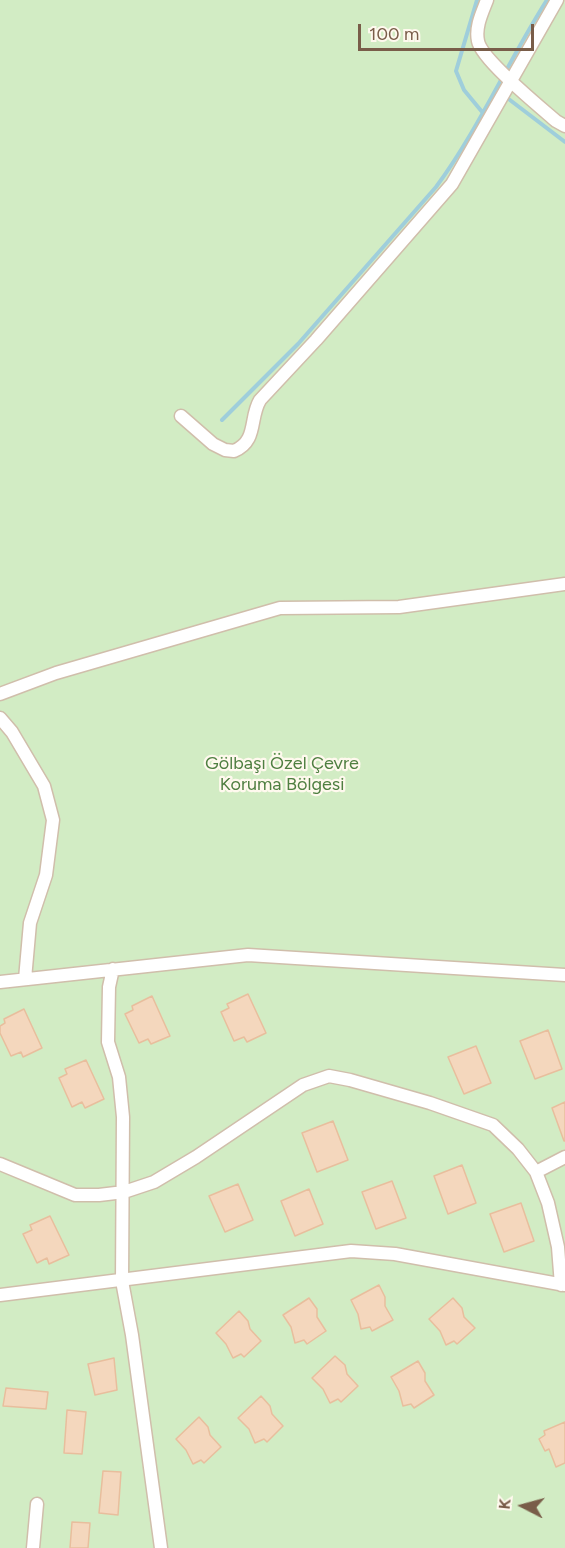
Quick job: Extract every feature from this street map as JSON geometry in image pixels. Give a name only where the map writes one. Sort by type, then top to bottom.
[{"type":"street","points":[[487,0],[478,24],[478,41],[486,55],[504,83],[565,126]]},
{"type":"street","points":[[181,416],[220,448],[234,451],[246,443],[253,432],[256,407],[260,400],[440,199],[463,167],[504,83],[557,0]]},
{"type":"street","points":[[0,694],[56,673],[280,608],[399,607],[565,584]]},
{"type":"street","points":[[0,718],[12,732],[44,786],[53,820],[45,875],[30,923],[25,979]]},
{"type":"street","points":[[0,982],[248,955],[565,975]]},
{"type":"street","points":[[113,969],[109,987],[108,1042],[122,1095],[124,1192],[122,1281],[132,1335],[161,1548]]},
{"type":"street","points":[[0,1164],[75,1195],[124,1192],[154,1182],[196,1157],[303,1084],[329,1076],[430,1103],[493,1125],[518,1149],[536,1172],[548,1203],[563,1285],[394,1254],[351,1251],[0,1295]]},
{"type":"street","points":[[536,1172],[565,1157]]},
{"type":"street","points":[[33,1548],[37,1503]]},
{"type":"green space","name":"Gölbaşı Özel Çevre Koruma Bölgesi","points":[[0,0],[565,0],[565,1548],[0,1548]]},
{"type":"building","points":[[248,994],[266,1033],[247,1042],[244,1037],[234,1041],[221,1012],[229,1008],[227,1004]]},
{"type":"building","points":[[152,996],[170,1036],[151,1044],[148,1039],[139,1043],[125,1014],[133,1010],[132,1006]]},
{"type":"building","points":[[24,1009],[42,1048],[23,1057],[21,1052],[11,1056],[0,1033],[0,1026],[5,1023],[4,1019]]},
{"type":"building","points":[[548,1030],[562,1069],[535,1079],[520,1041]]},
{"type":"building","points":[[476,1046],[491,1083],[464,1094],[448,1057]]},
{"type":"building","points":[[86,1060],[104,1099],[85,1108],[82,1102],[72,1107],[59,1078],[67,1074],[65,1069]]},
{"type":"building","points":[[565,1102],[565,1141],[564,1141],[552,1108]]},
{"type":"building","points":[[333,1121],[348,1160],[317,1172],[302,1133]]},
{"type":"building","points":[[462,1165],[476,1203],[448,1214],[434,1176]]},
{"type":"building","points":[[392,1181],[406,1218],[376,1229],[362,1192]]},
{"type":"building","points":[[238,1184],[253,1220],[225,1232],[209,1196]]},
{"type":"building","points":[[309,1189],[323,1224],[295,1236],[281,1201]]},
{"type":"building","points":[[521,1203],[534,1241],[504,1252],[490,1214]]},
{"type":"building","points":[[50,1216],[69,1255],[49,1264],[47,1258],[37,1263],[23,1234],[32,1230],[30,1225]]},
{"type":"building","points":[[379,1285],[385,1297],[385,1306],[393,1320],[372,1331],[370,1327],[361,1329],[358,1314],[351,1300]]},
{"type":"building","points":[[309,1298],[317,1309],[317,1317],[326,1331],[307,1344],[304,1340],[295,1343],[291,1327],[283,1315]]},
{"type":"building","points":[[453,1298],[462,1308],[464,1317],[475,1328],[457,1344],[454,1341],[446,1345],[440,1331],[429,1319]]},
{"type":"building","points":[[239,1311],[261,1341],[244,1357],[241,1354],[233,1358],[226,1344],[216,1333]]},
{"type":"building","points":[[335,1356],[345,1365],[347,1374],[358,1386],[341,1402],[338,1399],[330,1403],[323,1389],[312,1378]]},
{"type":"building","points":[[114,1358],[117,1390],[95,1395],[88,1364]]},
{"type":"building","points":[[418,1361],[425,1373],[425,1381],[434,1395],[414,1408],[411,1404],[403,1406],[399,1391],[391,1377]]},
{"type":"building","points":[[6,1388],[48,1392],[46,1409],[3,1406]]},
{"type":"building","points":[[261,1396],[283,1426],[267,1442],[264,1439],[255,1443],[249,1429],[238,1418]]},
{"type":"building","points":[[67,1410],[86,1412],[82,1454],[64,1453]]},
{"type":"building","points":[[199,1417],[221,1447],[204,1463],[201,1460],[193,1464],[186,1450],[176,1439]]},
{"type":"building","points":[[565,1422],[565,1463],[556,1467],[549,1449],[545,1451],[539,1439],[545,1435],[544,1431]]},
{"type":"building","points":[[103,1471],[121,1472],[118,1515],[99,1513]]},
{"type":"building","points":[[72,1522],[90,1523],[88,1548],[70,1548]]},
{"type":"waterway","points":[[477,0],[456,71],[464,90],[483,113]]},
{"type":"waterway","points":[[222,420],[298,344],[436,187],[466,142],[547,0]]},
{"type":"waterway","points":[[506,97],[565,142]]}]
